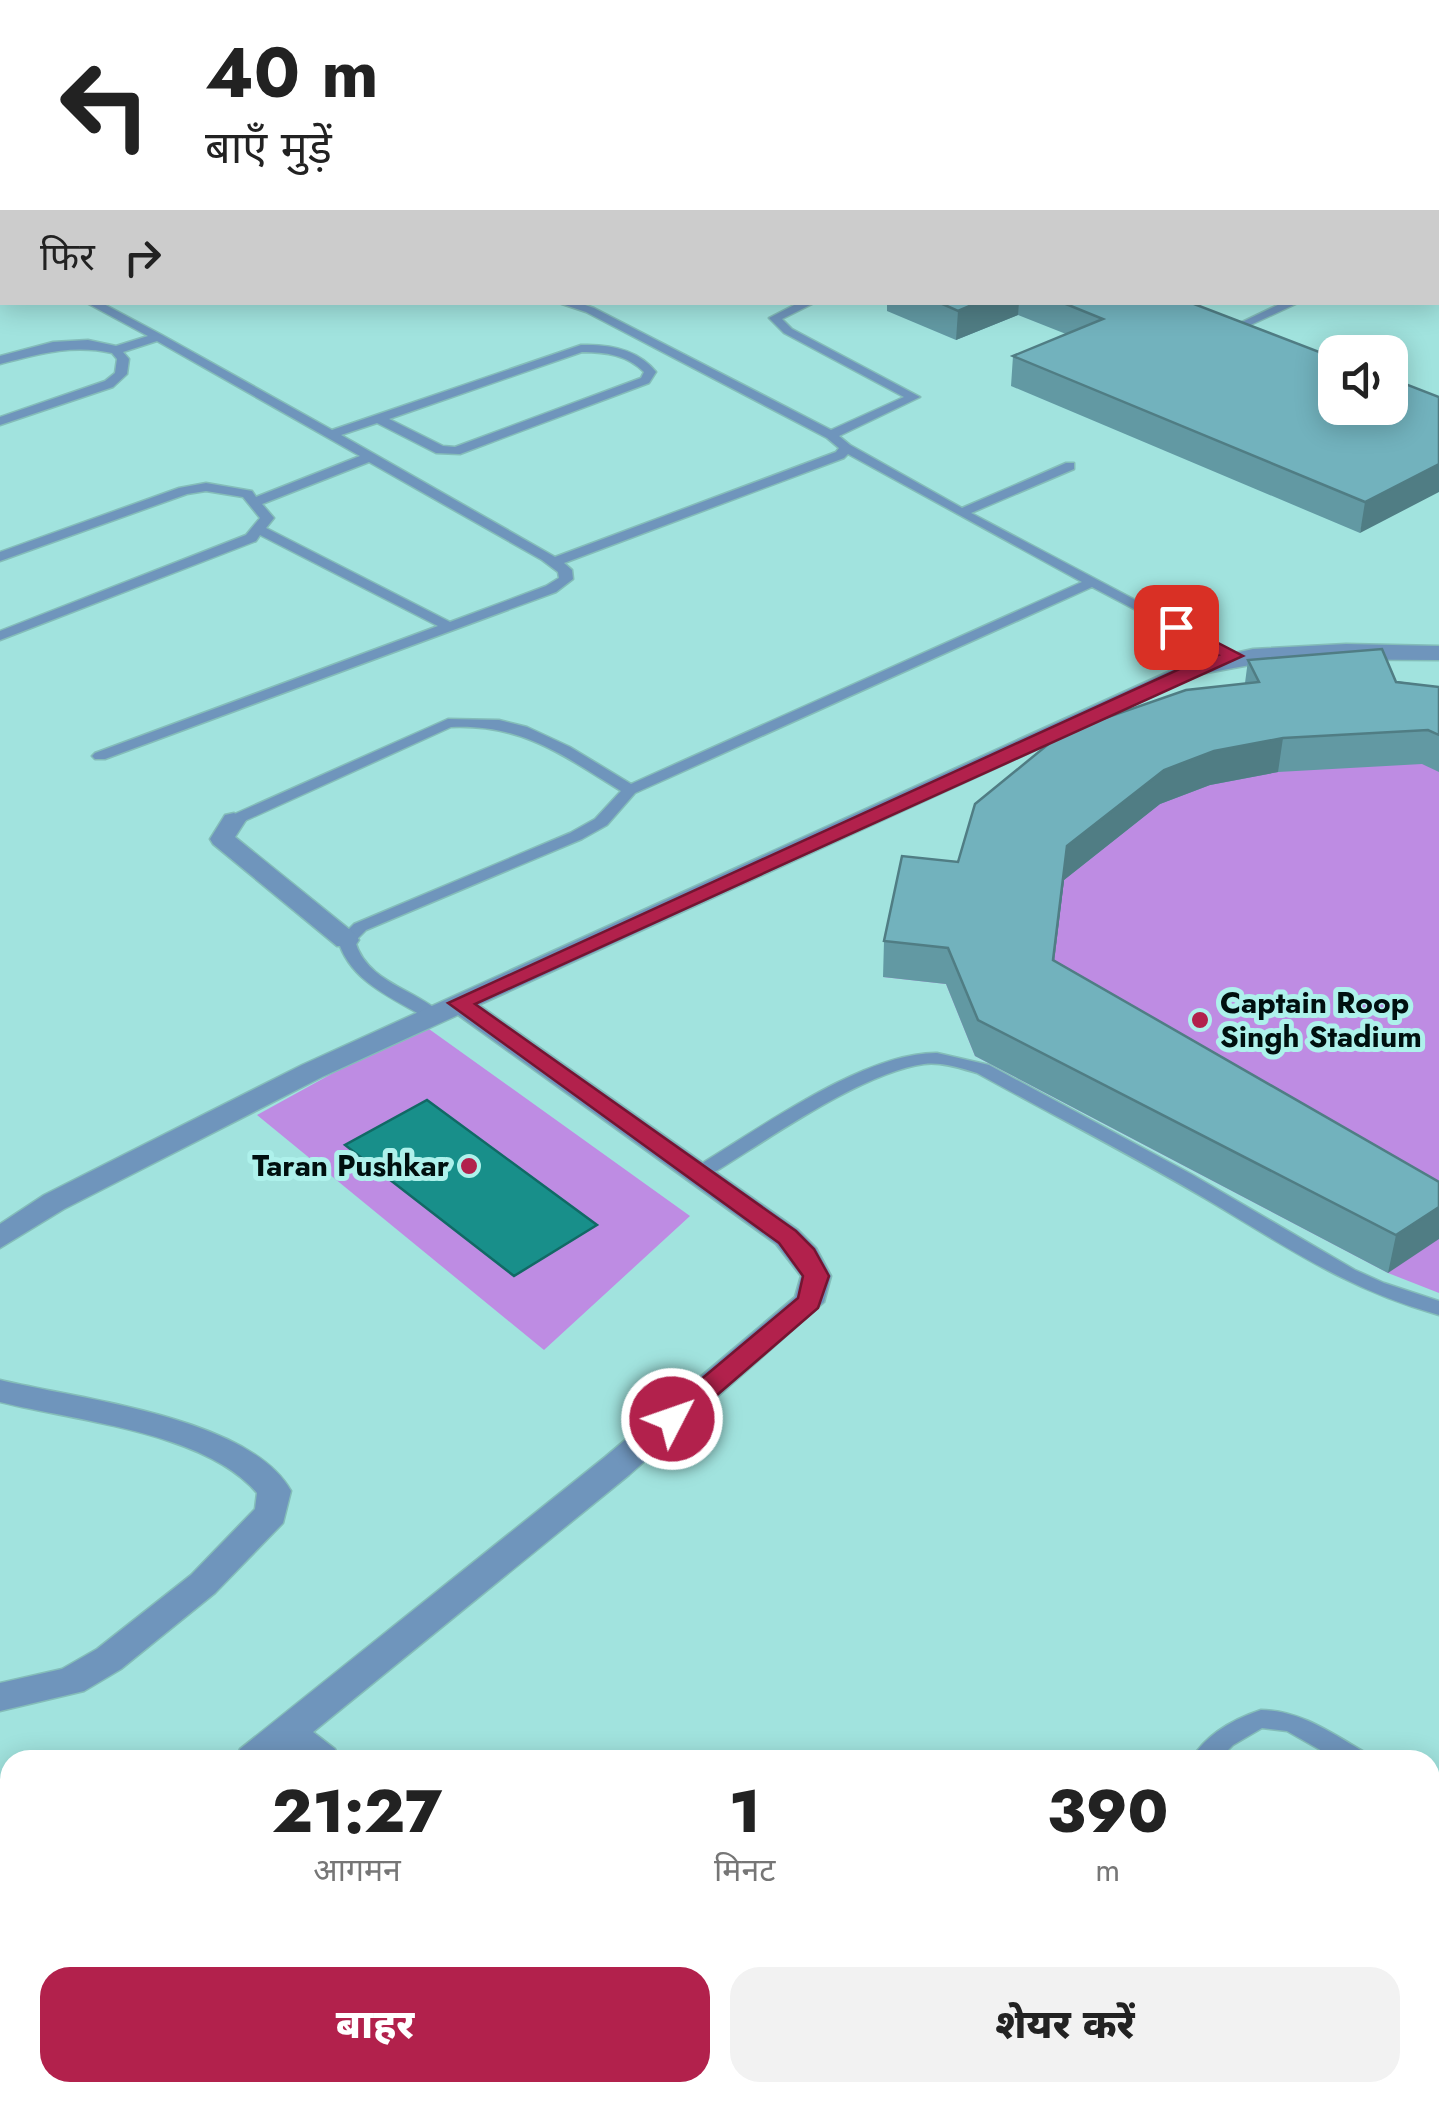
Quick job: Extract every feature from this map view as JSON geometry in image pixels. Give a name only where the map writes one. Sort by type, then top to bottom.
[{"type":"street","points":[[0,1238],[54,1202],[156,1147],[446,1009],[1192,670],[1234,656],[1439,653]]},
{"type":"street","points":[[234,820],[222,840],[346,940]]},
{"type":"street","points":[[265,1750],[617,1466],[809,1302],[816,1276],[805,1255],[787,1237],[446,1009]]},
{"type":"street","points":[[0,1391],[178,1436],[236,1456],[261,1474],[274,1492],[271,1514],[203,1584],[109,1659],[72,1681],[0,1697]]},
{"type":"street","points":[[286,1733],[309,1750]]},
{"type":"lane","points":[[96,305],[554,562],[565,570],[566,579],[551,588],[100,756]]},
{"type":"lane","points":[[572,305],[590,310],[830,434],[846,448],[961,513],[1234,656]]},
{"type":"lane","points":[[804,305],[775,318],[788,331],[914,398],[830,434]]},
{"type":"lane","points":[[1229,331],[1288,305]]},
{"type":"lane","points":[[0,360],[70,344],[116,350],[158,337]]},
{"type":"lane","points":[[330,435],[379,418],[580,349],[600,347],[616,352],[644,364],[650,372],[646,380],[456,450],[440,450],[379,418]]},
{"type":"lane","points":[[0,422],[109,384],[121,374],[123,360],[116,350]]},
{"type":"lane","points":[[554,562],[840,456],[846,448]]},
{"type":"lane","points":[[257,501],[370,457]]},
{"type":"lane","points":[[961,513],[1070,466]]},
{"type":"lane","points":[[0,557],[184,490],[227,489],[248,494],[267,518],[262,530],[251,538],[0,636]]},
{"type":"lane","points":[[262,530],[446,625]]},
{"type":"lane","points":[[446,1009],[357,967],[347,953],[346,940],[360,927],[576,836],[601,822],[630,790],[1090,583]]},
{"type":"lane","points":[[234,820],[448,723],[478,720],[505,723],[536,734],[630,790]]},
{"type":"lane","points":[[698,1174],[883,1071],[922,1059],[944,1059],[983,1069],[1214,1196],[1345,1276],[1398,1298],[1439,1308]]},
{"type":"lane","points":[[1212,1750],[1232,1729],[1255,1717],[1287,1721],[1340,1750]]},
{"type":"shaded area","name":"Captain Roop Singh Stadium","points":[[1439,721],[1439,1293],[1388,1273],[975,1056],[946,984],[883,977],[955,896],[973,839]]},
{"type":"shaded area","name":"Taran Pushkar","points":[[422,1024],[690,1216],[544,1350],[257,1115]]},
{"type":"water","points":[[427,1100],[597,1225],[514,1276],[345,1145]]},
{"type":"building","points":[[945,305],[972,305],[958,311]]},
{"type":"building","points":[[1068,305],[1197,305],[1318,351],[1318,425],[1408,425],[1408,385],[1439,397],[1439,464],[1365,502],[1013,356],[1103,319]]},
{"type":"building","points":[[1382,649],[1396,682],[1439,687],[1439,735],[1428,730],[1283,738],[1214,751],[1164,770],[1067,846],[1053,960],[1439,1182],[1439,1207],[1396,1235],[978,1020],[948,948],[884,941],[902,856],[958,862],[975,804],[1062,733],[1186,690],[1259,682],[1248,660]]},
{"type":"place","name":"Captain Roop Singh Stadium","points":[[1200,1020]]},
{"type":"place","name":"Taran Pushkar","points":[[469,1166]]},
{"type":"route","points":[[672,1419],[809,1302],[816,1276],[805,1255],[787,1237],[459,1003],[1192,670],[1234,656],[1176,627]]}]
